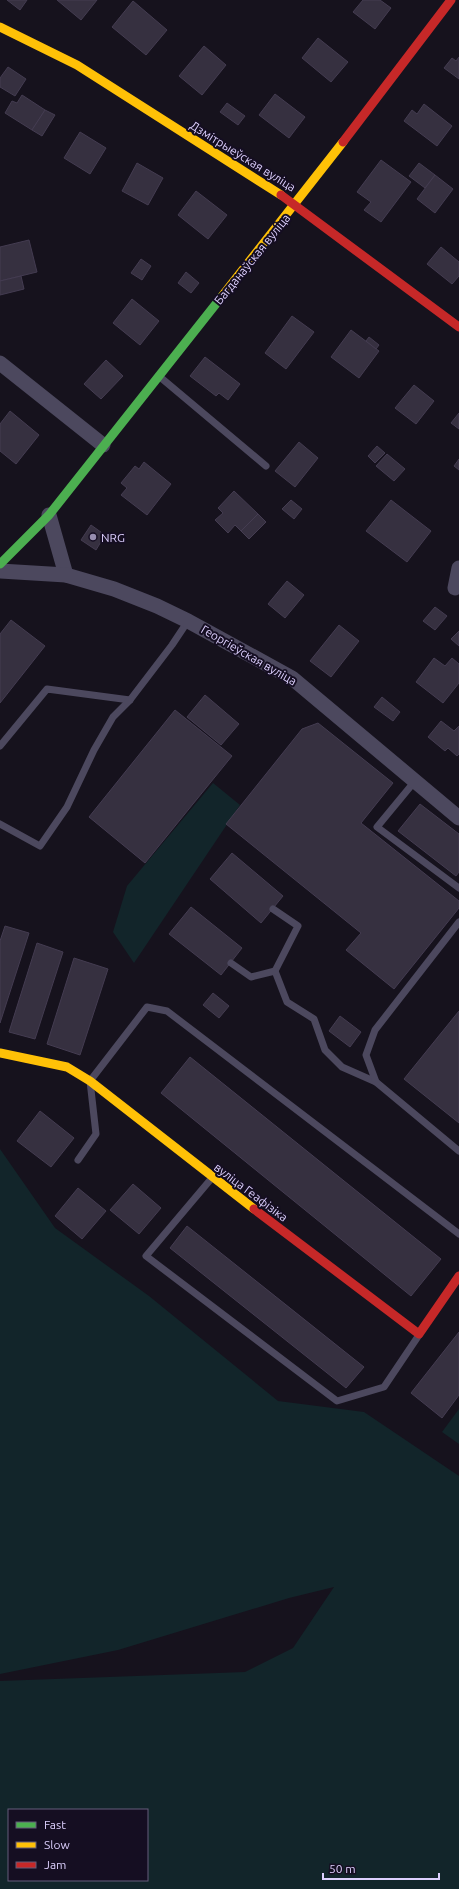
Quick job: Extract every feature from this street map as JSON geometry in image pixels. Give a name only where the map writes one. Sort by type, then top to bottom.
[{"type":"street","name":"Багданаўская вуліца","points":[[0,564],[49,515],[103,445],[296,204],[451,0]]},
{"type":"street","name":"Дзмітрыеўская вуліца","points":[[0,27],[77,65],[296,204],[459,327]]},
{"type":"street","points":[[0,363],[103,445]]},
{"type":"street","points":[[49,515],[66,575]]},
{"type":"street","points":[[455,588],[459,568]]},
{"type":"street","name":"Георгіеўская вуліца","points":[[0,570],[66,575],[114,589],[157,606],[188,621],[292,678],[459,818]]},
{"type":"street","name":"вуліца Геафізіка","points":[[0,1053],[67,1067],[90,1081],[419,1334]]},
{"type":"street","points":[[419,1334],[459,1276]]},
{"type":"lane","points":[[158,376],[266,466]]},
{"type":"lane","points":[[0,824],[40,846],[67,807],[94,750],[113,717],[130,700],[172,645],[188,621]]},
{"type":"lane","points":[[0,746],[47,689],[130,700]]},
{"type":"lane","points":[[415,781],[378,827],[459,888]]},
{"type":"lane","points":[[273,909],[298,926],[275,971],[287,1002],[314,1019],[326,1050],[342,1067],[376,1082],[459,1151]]},
{"type":"lane","points":[[376,1082],[366,1055],[375,1030],[459,922]]},
{"type":"lane","points":[[231,963],[251,977],[275,971]]},
{"type":"lane","points":[[78,1160],[96,1134],[90,1081],[147,1007],[167,1011],[459,1234]]},
{"type":"lane","points":[[213,1177],[146,1256],[337,1401],[384,1386],[419,1334]]},
{"type":"green space","points":[[213,783],[240,805],[134,963],[113,932],[127,886]]},
{"type":"green space","points":[[0,1149],[55,1228],[149,1296],[278,1401],[364,1412],[459,1476],[459,1889],[0,1889],[0,1681],[245,1672],[293,1648],[334,1587],[289,1598],[118,1650],[0,1674]]},
{"type":"green space","points":[[459,1409],[459,1444],[442,1432]]},
{"type":"building","points":[[7,0],[27,0],[20,10]]},
{"type":"building","points":[[57,0],[97,0],[81,20]]},
{"type":"building","points":[[363,0],[380,0],[391,8],[375,29],[353,12]]},
{"type":"building","points":[[133,1],[167,30],[146,55],[112,27]]},
{"type":"building","points":[[318,38],[348,62],[331,82],[302,58]]},
{"type":"building","points":[[204,46],[226,65],[202,95],[179,76]]},
{"type":"building","points":[[459,57],[459,79],[444,68],[452,58],[456,61]]},
{"type":"building","points":[[8,67],[26,79],[15,96],[0,87],[0,78]]},
{"type":"building","points":[[275,94],[305,117],[289,138],[259,115]]},
{"type":"building","points":[[22,95],[45,110],[32,130],[5,113],[12,101],[17,103]]},
{"type":"building","points":[[227,103],[245,116],[238,125],[220,112]]},
{"type":"building","points":[[424,104],[452,126],[437,146],[404,121],[412,110],[417,114]]},
{"type":"building","points":[[45,110],[55,115],[42,136],[32,130]]},
{"type":"building","points":[[80,132],[106,148],[90,174],[64,158]]},
{"type":"building","points":[[381,160],[411,182],[381,222],[364,210],[371,202],[357,192]]},
{"type":"building","points":[[137,163],[163,178],[148,205],[122,191]]},
{"type":"building","points":[[419,163],[435,175],[425,188],[409,176]]},
{"type":"building","points":[[435,175],[453,189],[435,213],[417,199]]},
{"type":"building","points":[[196,191],[227,215],[208,239],[178,215]]},
{"type":"building","points":[[29,240],[37,272],[0,281],[0,247]]},
{"type":"building","points":[[441,247],[459,262],[459,276],[452,284],[427,264]]},
{"type":"building","points":[[141,259],[151,266],[142,280],[131,273]]},
{"type":"building","points":[[186,272],[199,283],[191,293],[178,283]]},
{"type":"building","points":[[21,276],[24,289],[0,295],[0,281]]},
{"type":"building","points":[[132,299],[159,321],[140,345],[113,323]]},
{"type":"building","points":[[292,316],[314,332],[286,369],[265,353]]},
{"type":"building","points":[[351,330],[379,351],[359,378],[331,357]]},
{"type":"building","points":[[369,337],[379,345],[376,349],[366,341]]},
{"type":"building","points":[[205,357],[240,384],[228,400],[219,393],[216,396],[190,376]]},
{"type":"building","points":[[106,360],[123,376],[101,399],[84,384]]},
{"type":"building","points":[[414,385],[434,401],[416,424],[395,408]]},
{"type":"building","points":[[10,411],[39,435],[16,464],[0,451],[0,424]]},
{"type":"building","points":[[459,413],[459,429],[451,423]]},
{"type":"building","points":[[299,442],[318,458],[295,487],[275,471]]},
{"type":"building","points":[[377,446],[385,453],[375,463],[368,456]]},
{"type":"building","points":[[387,454],[405,469],[394,481],[376,466]]},
{"type":"building","points":[[459,459],[459,470],[454,466]]},
{"type":"building","points":[[144,462],[171,484],[147,515],[121,495],[127,488],[121,483],[135,466],[139,469]]},
{"type":"building","points":[[234,491],[258,514],[241,531],[235,525],[228,533],[215,520],[223,513],[218,508]]},
{"type":"building","points":[[291,500],[302,509],[294,519],[282,509]]},
{"type":"building","points":[[391,500],[431,531],[407,562],[366,531]]},
{"type":"building","points":[[258,514],[266,522],[249,539],[241,531]]},
{"type":"building","name":"NRG","points":[[91,525],[105,535],[96,550],[81,540]]},
{"type":"building","points":[[287,581],[304,595],[285,618],[268,604]]},
{"type":"building","points":[[435,607],[447,616],[435,630],[423,621]]},
{"type":"building","points":[[11,620],[45,646],[0,703],[0,634]]},
{"type":"building","points":[[339,625],[359,641],[331,677],[310,661]]},
{"type":"building","points":[[459,631],[459,646],[451,639]]},
{"type":"building","points":[[434,658],[445,666],[452,658],[459,664],[459,683],[443,703],[416,682]]},
{"type":"building","points":[[205,695],[239,724],[221,745],[187,717]]},
{"type":"building","points":[[382,697],[400,712],[393,721],[374,707]]},
{"type":"building","points":[[175,710],[232,756],[145,863],[89,817]]},
{"type":"building","points":[[441,721],[454,731],[459,726],[459,754],[457,756],[448,748],[445,751],[428,737]]},
{"type":"building","points":[[318,723],[393,783],[361,823],[459,901],[459,908],[394,989],[346,950],[361,933],[226,824],[302,729]]},
{"type":"building","points":[[420,804],[459,834],[459,872],[456,876],[398,831]]},
{"type":"building","points":[[232,853],[283,896],[261,923],[210,879]]},
{"type":"building","points":[[191,907],[242,948],[221,975],[169,934]]},
{"type":"building","points":[[5,926],[29,933],[0,1023],[0,941]]},
{"type":"building","points":[[37,943],[63,952],[35,1039],[9,1032]]},
{"type":"building","points":[[74,958],[108,969],[80,1055],[47,1044]]},
{"type":"building","points":[[213,993],[229,1006],[219,1018],[203,1005]]},
{"type":"building","points":[[459,1011],[459,1123],[404,1079]]},
{"type":"building","points":[[340,1016],[361,1032],[350,1047],[329,1031]]},
{"type":"building","points":[[190,1057],[441,1259],[411,1296],[161,1093]]},
{"type":"building","points":[[40,1111],[74,1138],[51,1167],[17,1141]]},
{"type":"building","points":[[133,1184],[161,1208],[139,1234],[110,1210]]},
{"type":"building","points":[[78,1188],[106,1211],[82,1239],[55,1216]]},
{"type":"building","points":[[187,1226],[364,1367],[346,1388],[170,1248]]},
{"type":"building","points":[[459,1332],[459,1395],[442,1418],[411,1393]]},
{"type":"traffic: fast","points":[[0,564],[49,515],[223,295]]},
{"type":"traffic: slow","points":[[0,27],[77,65],[281,195]]},
{"type":"traffic: slow","points":[[223,295],[343,142]]},
{"type":"traffic: slow","points":[[0,1053],[67,1067],[90,1081],[254,1209]]},
{"type":"traffic: jam","points":[[343,142],[451,0]]},
{"type":"traffic: jam","points":[[281,195],[459,327]]},
{"type":"traffic: jam","points":[[254,1209],[419,1334],[459,1276]]},
{"type":"place","name":"NRG","points":[[93,537]]}]
